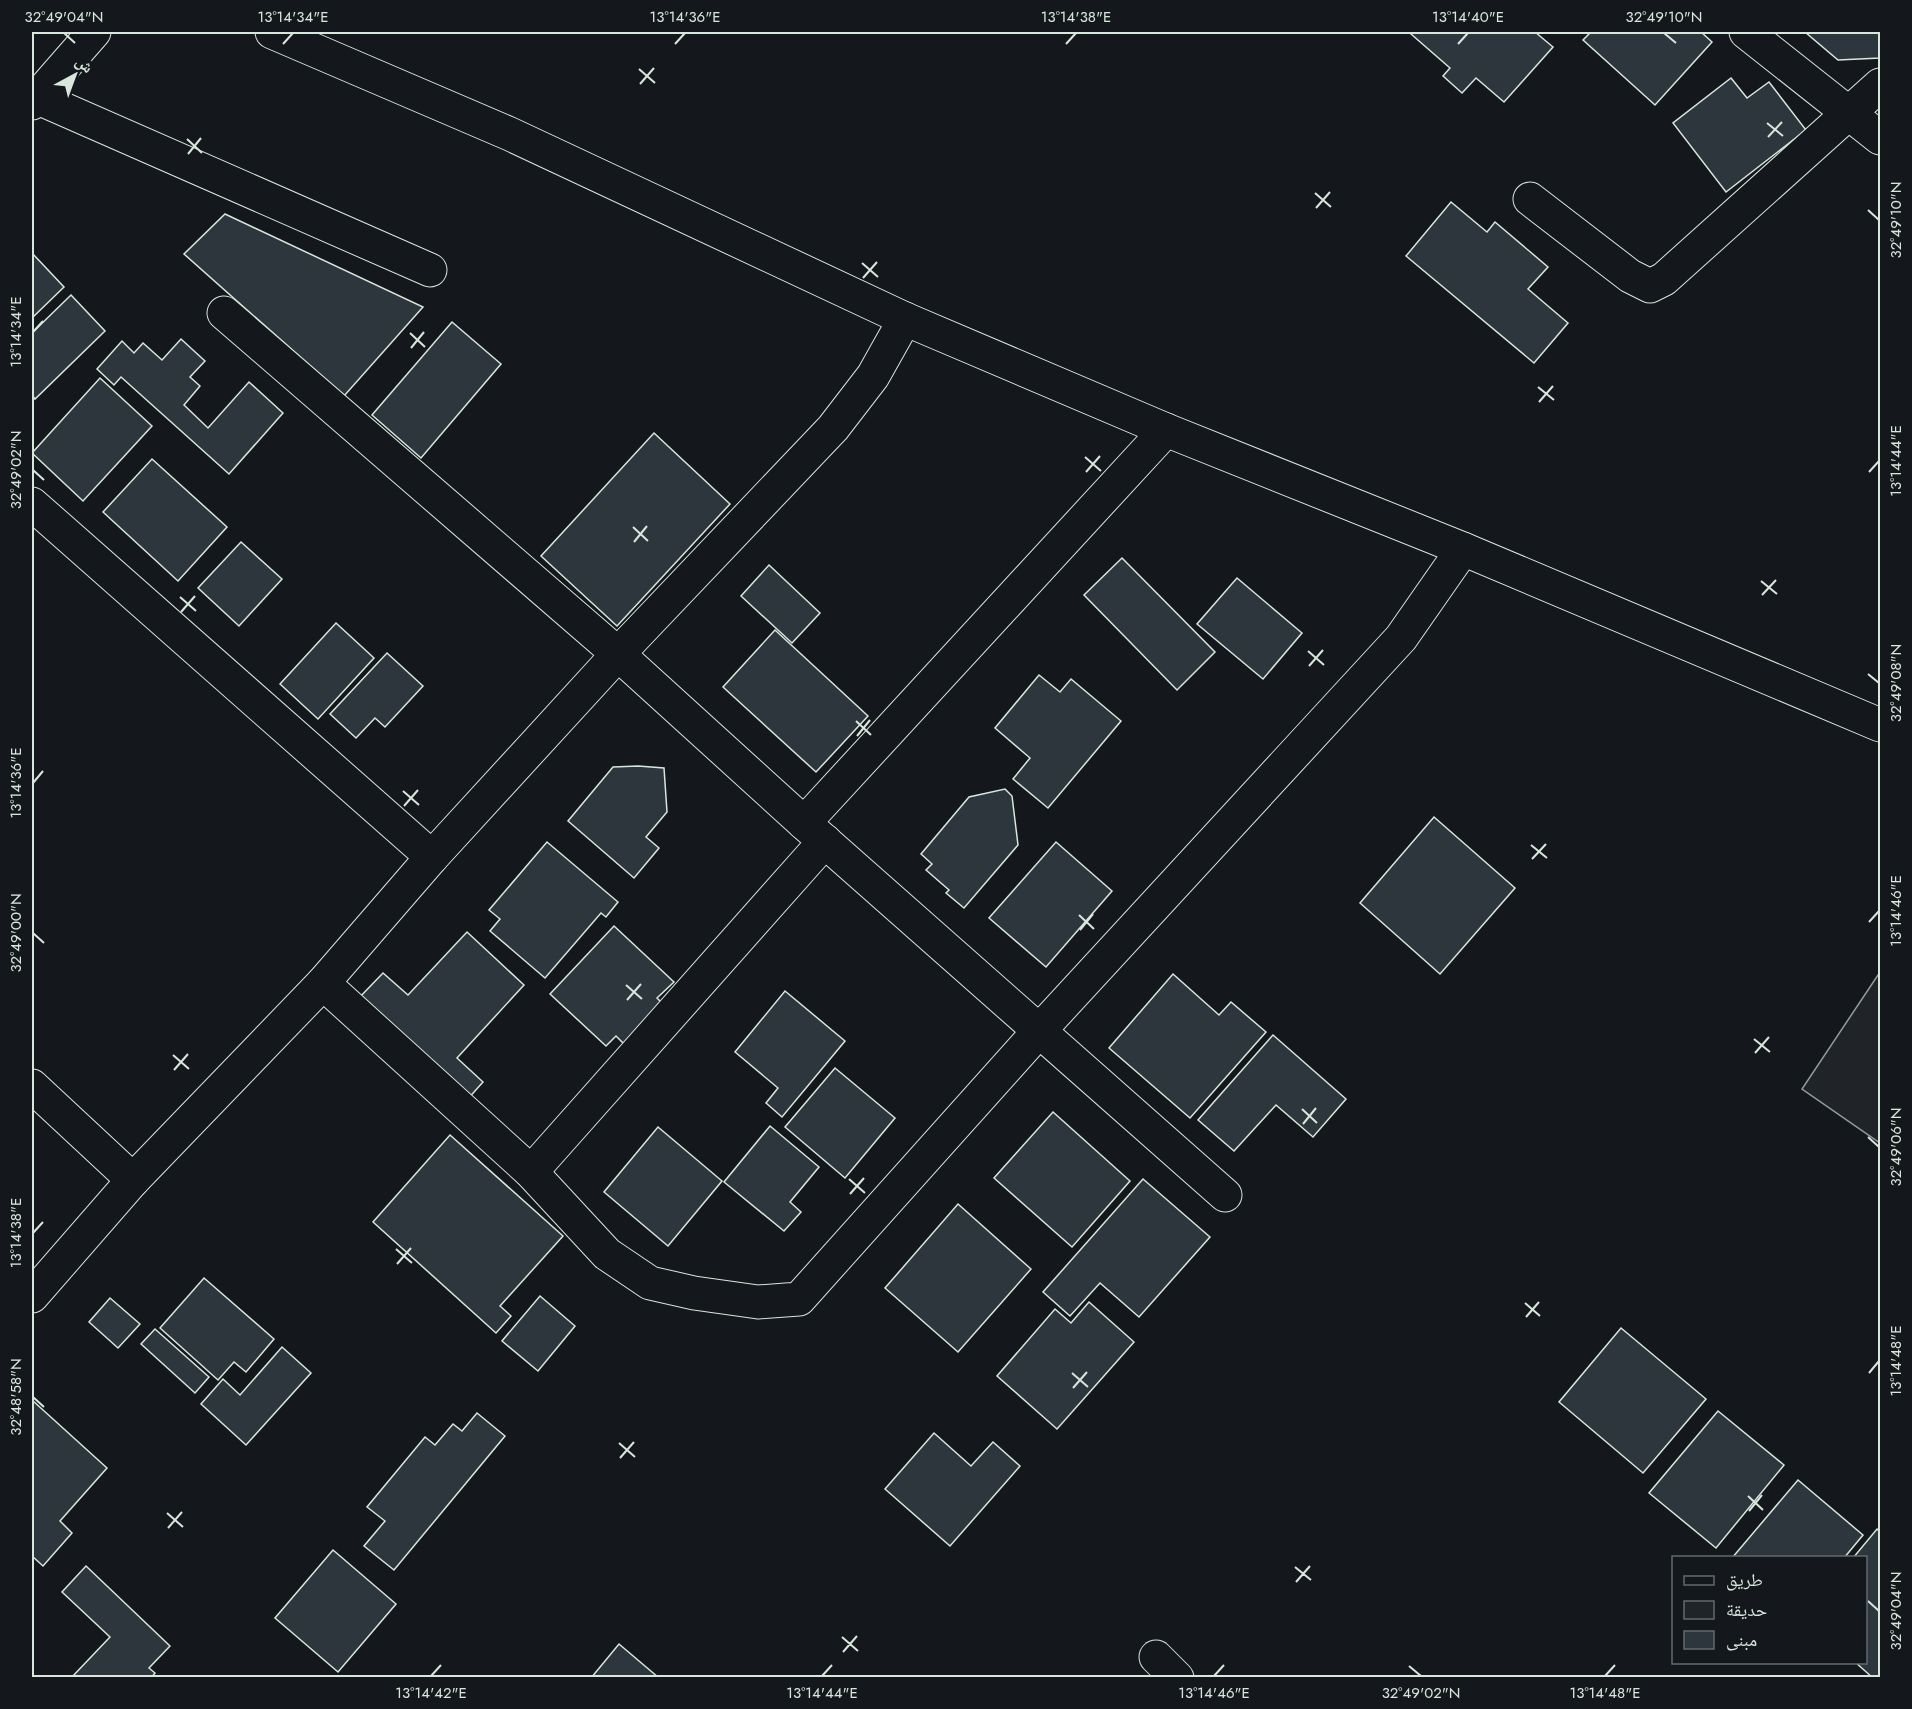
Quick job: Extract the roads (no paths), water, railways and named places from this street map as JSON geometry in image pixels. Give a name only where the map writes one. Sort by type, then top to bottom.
[{"type":"street","points":[[94,32],[34,100],[430,270]]},
{"type":"street","points":[[272,32],[510,134],[905,319],[1166,430],[1463,549],[1881,725]]},
{"type":"street","points":[[1746,32],[1881,138]]},
{"type":"street","points":[[1530,199],[1630,276],[1650,286],[1664,279],[1881,85]]},
{"type":"street","points":[[224,312],[618,654],[814,832],[1225,1195]]},
{"type":"street","points":[[32,1296],[134,1180],[323,983],[432,857],[618,654],[833,428],[873,376],[905,319]]},
{"type":"street","points":[[531,1172],[814,832],[1166,430]]},
{"type":"street","points":[[32,504],[432,857]]},
{"type":"street","points":[[323,983],[531,1172],[607,1254],[650,1283],[694,1293],[758,1302],[799,1299],[1039,1031],[1401,638],[1463,549]]},
{"type":"street","points":[[32,1086],[134,1180]]}]
